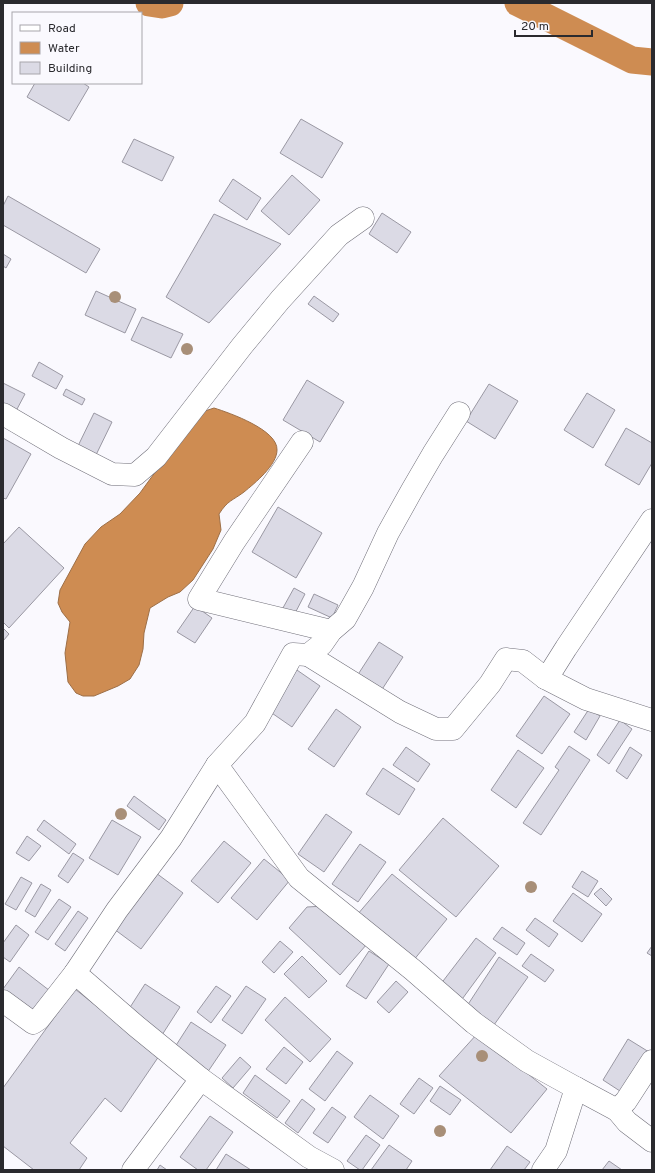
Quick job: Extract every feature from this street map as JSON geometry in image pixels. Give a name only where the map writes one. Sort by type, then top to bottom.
[{"type":"street","points":[[3,414],[61,448],[112,474],[135,475],[156,457],[242,346],[280,300],[339,235],[363,218]]},
{"type":"street","points":[[308,655],[322,644],[331,631],[345,619],[363,587],[388,533],[433,454],[459,413]]},
{"type":"street","points":[[302,442],[234,542],[199,599],[331,631]]},
{"type":"street","points":[[544,678],[549,675],[588,614],[652,520]]},
{"type":"street","points":[[3,1000],[33,1023],[39,1019],[75,973],[117,910],[172,838],[217,765],[256,723],[293,654],[308,655],[400,712],[436,729],[453,729],[490,684],[506,659],[523,661],[544,678],[586,699],[652,720]]},
{"type":"street","points":[[217,765],[299,878],[413,970],[474,1023],[527,1061],[617,1110],[627,1122],[652,1141]]},
{"type":"street","points":[[75,973],[136,1026],[201,1078],[309,1157],[333,1170]]},
{"type":"street","points":[[617,1110],[626,1101],[652,1061]]},
{"type":"street","points":[[133,1170],[201,1078]]},
{"type":"street","points":[[543,1170],[556,1151],[576,1088]]},
{"type":"water","points":[[214,408],[241,418],[262,429],[275,443],[277,450],[276,456],[269,468],[259,479],[222,509],[219,514],[221,530],[213,549],[193,580],[180,592],[168,597],[150,608],[139,665],[130,679],[118,686],[94,696],[83,696],[76,693],[68,682],[65,653],[70,622],[62,612],[58,603],[60,590],[85,544],[101,527],[120,514],[140,493],[202,412]]},
{"type":"building","points":[[34,84],[84,84],[89,87],[69,121],[27,97]]},
{"type":"building","points":[[301,119],[343,143],[322,178],[280,153]]},
{"type":"building","points":[[134,139],[174,157],[162,181],[122,162]]},
{"type":"building","points":[[292,175],[320,200],[289,235],[261,211]]},
{"type":"building","points":[[233,179],[261,198],[247,220],[219,201]]},
{"type":"building","points":[[8,196],[100,249],[86,273],[3,225],[3,206]]},
{"type":"building","points":[[382,213],[411,232],[397,253],[369,234]]},
{"type":"building","points":[[214,214],[281,244],[209,323],[166,297]]},
{"type":"building","points":[[3,254],[11,259],[6,268],[3,266]]},
{"type":"building","points":[[96,291],[136,309],[125,333],[85,315]]},
{"type":"building","points":[[314,296],[339,314],[333,322],[308,304]]},
{"type":"building","points":[[142,317],[183,334],[171,358],[131,340]]},
{"type":"building","points":[[39,362],[63,376],[56,389],[32,376]]},
{"type":"building","points":[[307,380],[344,402],[320,442],[283,420]]},
{"type":"building","points":[[3,383],[25,394],[16,411],[3,404]]},
{"type":"building","points":[[489,384],[518,401],[495,439],[466,421]]},
{"type":"building","points":[[66,389],[85,399],[82,405],[63,395]]},
{"type":"building","points":[[587,393],[615,410],[593,448],[564,430]]},
{"type":"building","points":[[94,413],[112,422],[95,457],[77,448]]},
{"type":"building","points":[[626,428],[652,443],[652,463],[639,485],[605,465]]},
{"type":"building","points":[[3,438],[31,454],[6,499],[3,498]]},
{"type":"building","points":[[278,507],[322,533],[296,578],[252,552]]},
{"type":"building","points":[[19,527],[64,568],[9,628],[3,622],[3,544]]},
{"type":"building","points":[[294,588],[305,594],[291,621],[279,615]]},
{"type":"building","points":[[314,594],[338,605],[332,618],[308,607]]},
{"type":"building","points":[[195,606],[212,618],[195,643],[177,632]]},
{"type":"building","points":[[3,628],[9,634],[3,641]]},
{"type":"building","points":[[379,642],[403,657],[381,691],[357,676]]},
{"type":"building","points":[[294,668],[320,686],[292,727],[266,709]]},
{"type":"building","points":[[544,696],[570,714],[542,754],[516,736]]},
{"type":"building","points":[[336,709],[361,727],[334,767],[308,749]]},
{"type":"building","points":[[589,709],[600,716],[586,740],[574,732]]},
{"type":"building","points":[[620,720],[632,729],[609,764],[597,755]]},
{"type":"building","points":[[569,746],[590,760],[541,835],[523,823],[559,770],[555,767]]},
{"type":"building","points":[[406,747],[430,764],[418,782],[393,765]]},
{"type":"building","points":[[630,747],[642,755],[627,779],[616,771]]},
{"type":"building","points":[[518,750],[544,768],[516,808],[491,790]]},
{"type":"building","points":[[383,768],[415,789],[399,815],[366,794]]},
{"type":"building","points":[[134,796],[166,820],[159,830],[127,806]]},
{"type":"building","points":[[326,814],[352,832],[324,872],[298,854]]},
{"type":"building","points":[[443,818],[499,866],[456,917],[399,870]]},
{"type":"building","points":[[44,820],[76,844],[69,854],[37,830]]},
{"type":"building","points":[[112,820],[141,837],[118,875],[89,858]]},
{"type":"building","points":[[27,836],[41,846],[29,861],[16,853]]},
{"type":"building","points":[[224,841],[251,863],[218,903],[191,881]]},
{"type":"building","points":[[360,844],[386,862],[358,902],[332,884]]},
{"type":"building","points":[[73,853],[84,860],[68,883],[58,876]]},
{"type":"building","points":[[264,859],[290,880],[257,920],[231,898]]},
{"type":"building","points":[[582,871],[598,881],[588,897],[572,887]]},
{"type":"building","points":[[156,873],[183,893],[141,949],[114,929]]},
{"type":"building","points":[[392,874],[447,919],[413,961],[357,915]]},
{"type":"building","points":[[21,877],[32,883],[16,910],[5,904]]},
{"type":"building","points":[[41,884],[51,890],[35,917],[25,911]]},
{"type":"building","points":[[601,888],[612,899],[606,906],[594,894]]},
{"type":"building","points":[[573,893],[602,914],[582,942],[553,921]]},
{"type":"building","points":[[59,899],[71,907],[48,940],[35,932]]},
{"type":"building","points":[[324,906],[367,944],[340,975],[289,928],[307,907]]},
{"type":"building","points":[[78,911],[88,918],[65,951],[55,944]]},
{"type":"building","points":[[535,918],[558,934],[549,947],[526,930]]},
{"type":"building","points":[[16,925],[29,935],[10,962],[3,957],[3,943]]},
{"type":"building","points":[[502,927],[525,943],[517,955],[493,939]]},
{"type":"building","points":[[476,938],[496,953],[460,1002],[440,985]]},
{"type":"building","points":[[280,941],[293,952],[274,973],[262,962]]},
{"type":"building","points":[[652,946],[652,956],[647,953]]},
{"type":"building","points":[[369,951],[389,964],[366,999],[346,986]]},
{"type":"building","points":[[531,954],[554,970],[545,982],[522,966]]},
{"type":"building","points":[[302,956],[327,981],[309,998],[284,974]]},
{"type":"building","points":[[499,957],[528,977],[489,1032],[465,1009]]},
{"type":"building","points":[[19,967],[54,994],[34,1021],[3,998],[3,989]]},
{"type":"building","points":[[396,981],[408,992],[389,1013],[377,1002]]},
{"type":"building","points":[[145,984],[180,1007],[162,1035],[127,1012]]},
{"type":"building","points":[[216,986],[231,996],[211,1023],[197,1012]]},
{"type":"building","points":[[246,986],[266,999],[242,1034],[222,1020]]},
{"type":"building","points":[[75,989],[159,1056],[121,1112],[105,1098],[70,1143],[87,1158],[79,1170],[34,1170],[3,1146],[3,1088]]},
{"type":"building","points":[[285,997],[331,1039],[310,1062],[265,1020]]},
{"type":"building","points":[[191,1022],[226,1045],[207,1073],[173,1050]]},
{"type":"building","points":[[477,1034],[547,1089],[511,1133],[439,1076]]},
{"type":"building","points":[[628,1039],[649,1052],[623,1093],[603,1080]]},
{"type":"building","points":[[284,1047],[303,1062],[286,1084],[266,1069]]},
{"type":"building","points":[[337,1051],[353,1063],[325,1101],[309,1089]]},
{"type":"building","points":[[240,1057],[251,1067],[233,1088],[222,1078]]},
{"type":"building","points":[[255,1075],[290,1101],[277,1118],[243,1093]]},
{"type":"building","points":[[419,1078],[433,1088],[414,1114],[400,1104]]},
{"type":"building","points":[[440,1086],[461,1100],[450,1115],[430,1101]]},
{"type":"building","points":[[370,1095],[399,1116],[383,1139],[354,1117]]},
{"type":"building","points":[[302,1099],[315,1109],[298,1133],[285,1123]]},
{"type":"building","points":[[332,1107],[346,1117],[328,1143],[313,1133]]},
{"type":"building","points":[[210,1116],[233,1132],[206,1170],[198,1170],[180,1157]]},
{"type":"building","points":[[366,1135],[380,1145],[362,1170],[360,1170],[347,1161]]},
{"type":"building","points":[[389,1145],[412,1161],[406,1170],[371,1170]]},
{"type":"building","points":[[507,1146],[530,1162],[524,1170],[490,1170]]},
{"type":"building","points":[[226,1154],[251,1170],[216,1170]]},
{"type":"building","points":[[609,1161],[622,1170],[602,1170]]},
{"type":"building","points":[[160,1165],[167,1170],[157,1170]]},
{"type":"waterway","points":[[149,3],[162,5],[170,3]]},
{"type":"waterway","points":[[518,3],[632,60],[652,62]]}]
